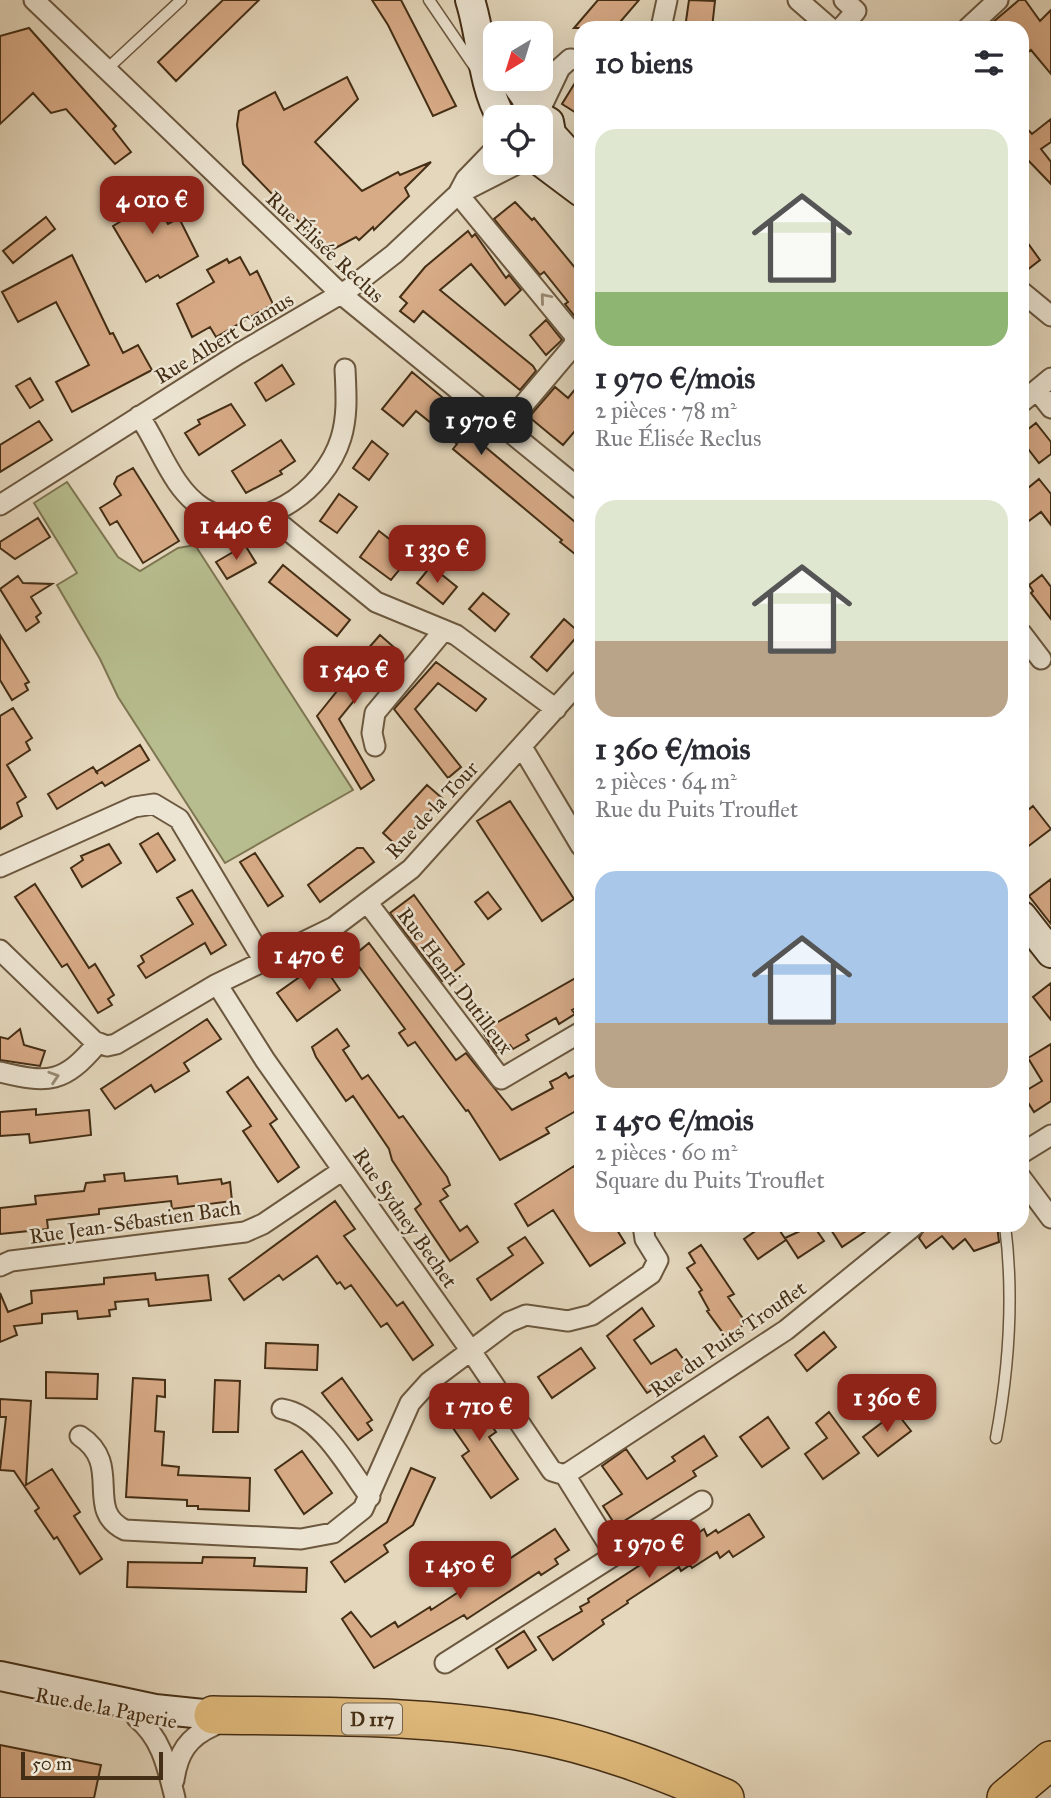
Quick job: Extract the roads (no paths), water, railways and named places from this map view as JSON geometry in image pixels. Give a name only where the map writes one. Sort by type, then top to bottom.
[{"type":"highway","points":[[393,1719],[460,1714],[555,1729],[652,1758],[751,1798]]},
{"type":"highway","name":"D 117","points":[[213,1720],[393,1719],[486,1726],[529,1738]]},
{"type":"highway","name":"D 117","points":[[213,1720],[529,1738]]},
{"type":"highway","points":[[529,1738],[693,1796]]},
{"type":"highway","points":[[529,1738],[639,1763],[725,1798]]},
{"type":"highway","points":[[1006,1798],[1051,1760]]},
{"type":"main road","points":[[471,0],[483,37]]},
{"type":"main road","points":[[471,0],[483,22]]},
{"type":"main road","points":[[516,91],[527,99],[529,105]]},
{"type":"main road","points":[[553,141],[574,161]]},
{"type":"main road","points":[[553,171],[574,187]]},
{"type":"main road","points":[[1029,925],[1051,953]]},
{"type":"main road","name":"D 117","points":[[0,1676],[213,1720]]},
{"type":"main road","name":"Rue de la Paperie","points":[[0,1687],[137,1718],[213,1720]]},
{"type":"street","name":"Rue Élisée Reclus","points":[[34,0],[341,295],[574,485]]},
{"type":"street","points":[[798,0],[822,21]]},
{"type":"street","points":[[844,0],[856,11],[847,21]]},
{"type":"street","points":[[976,21],[998,0]]},
{"type":"street","points":[[545,105],[560,68],[570,59],[574,59]]},
{"type":"street","name":"Rue Albert Camus","points":[[458,194],[466,179],[483,161]]},
{"type":"street","name":"Rue Albert Camus","points":[[0,505],[238,354],[341,295],[394,254],[458,194],[495,175]]},
{"type":"street","points":[[458,194],[574,335]]},
{"type":"street","points":[[1029,298],[1051,316]]},
{"type":"street","points":[[503,429],[574,345]]},
{"type":"street","points":[[139,416],[188,495],[201,507],[233,518],[269,515],[284,507],[309,486],[337,450],[346,413],[345,369]]},
{"type":"street","points":[[1037,390],[1051,408]]},
{"type":"street","points":[[269,515],[376,602],[444,629],[469,643],[556,709]]},
{"type":"street","points":[[375,746],[372,723],[381,703],[444,629]]},
{"type":"street","points":[[1029,643],[1041,659]]},
{"type":"street","name":"Rue de la Tour","points":[[97,1044],[116,1044],[217,984],[334,927],[368,902],[425,857],[574,688]]},
{"type":"street","points":[[522,747],[574,834]]},
{"type":"street","points":[[0,867],[134,807],[147,803],[161,806],[182,823],[264,961]]},
{"type":"street","name":"Rue Henri Dutilleux","points":[[368,902],[501,1079],[574,1036]]},
{"type":"street","points":[[0,950],[97,1044],[78,1065],[56,1079],[32,1080],[0,1072]]},
{"type":"street","name":"Rue Sydney Bechet","points":[[217,984],[265,1060],[471,1351],[552,1471],[562,1474],[615,1555]]},
{"type":"street","points":[[1029,1149],[1051,1135]]},
{"type":"street","name":"Rue Jean-Sébastien Bach","points":[[0,1266],[11,1261],[245,1232],[263,1224],[343,1170]]},
{"type":"street","points":[[1029,1188],[1051,1218]]},
{"type":"street","points":[[80,1436],[94,1447],[102,1462],[104,1501],[108,1516],[118,1527],[132,1532],[312,1538],[342,1528],[363,1510],[415,1397],[429,1382],[509,1322],[526,1315],[568,1321],[592,1315],[650,1275],[658,1260],[645,1239],[644,1232]]},
{"type":"street","name":"Rue du Puits Trouflet","points":[[562,1474],[786,1330],[906,1232]]},
{"type":"street","points":[[282,1409],[302,1415],[316,1426],[370,1497]]},
{"type":"street","points":[[445,1663],[702,1500]]},
{"type":"street","points":[[137,1718],[151,1730],[163,1750],[174,1793]]},
{"type":"street","points":[[174,1793],[177,1758],[194,1734],[213,1720]]},
{"type":"lane","points":[[107,69],[181,0]]},
{"type":"lane","points":[[429,0],[462,51],[483,67]]},
{"type":"lane","points":[[996,1438],[1010,1328],[1009,1254],[1006,1232]]}]
